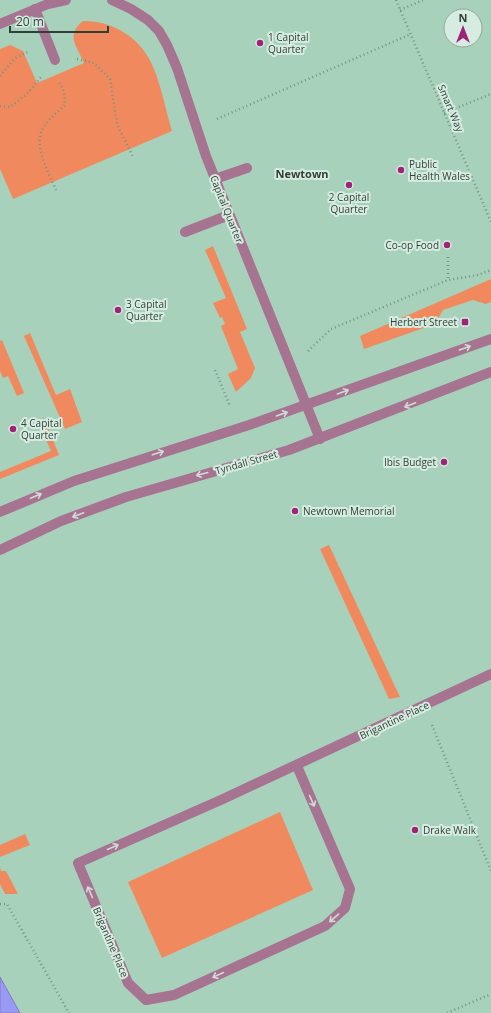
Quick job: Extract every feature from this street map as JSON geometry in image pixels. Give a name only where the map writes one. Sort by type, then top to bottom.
[{"type":"street","points":[[0,24],[35,9],[66,0]]},
{"type":"street","name":"Capital Quarter","points":[[112,0],[131,9],[148,20],[159,31],[167,45],[176,64],[215,179],[320,439]]},
{"type":"street","points":[[35,9],[50,45],[53,63]]},
{"type":"street","points":[[215,179],[247,168]]},
{"type":"street","points":[[186,232],[229,215]]},
{"type":"street","points":[[0,512],[74,481],[306,405],[491,339]]},
{"type":"street","name":"Tyndall Street","points":[[0,550],[61,522],[126,497],[246,463],[320,439],[491,372]]},
{"type":"street","name":"Brigantine Place","points":[[297,766],[350,889],[345,908],[325,926],[174,996],[146,1000],[128,983],[78,863],[297,766],[491,674]]},
{"type":"path","name":"Smart Way","points":[[396,0],[491,222]]},
{"type":"path","points":[[400,10],[424,0]]},
{"type":"path","points":[[210,123],[411,34]]},
{"type":"path","points":[[0,76],[15,58],[50,45],[78,59],[94,63],[110,79],[117,124],[133,157]]},
{"type":"path","points":[[0,106],[10,107],[26,95],[53,63],[64,91],[65,105],[50,118],[40,136],[42,156],[56,190]]},
{"type":"path","points":[[444,113],[491,94]]},
{"type":"path","points":[[448,257],[448,280]]},
{"type":"path","points":[[307,353],[331,329],[448,280],[478,275],[491,270]]},
{"type":"path","points":[[215,370],[230,406]]},
{"type":"path","points":[[424,706],[491,872]]},
{"type":"path","points":[[0,904],[7,904],[69,1013]]},
{"type":"path","points":[[447,1013],[491,994]]},
{"type":"shaded area","points":[[83,21],[102,23],[120,30],[128,35],[142,49],[148,57],[156,74],[172,131],[13,199],[0,169],[0,49],[10,45],[23,51],[37,83],[84,63],[74,41],[75,31]]},
{"type":"shaded area","points":[[213,246],[247,329],[240,332],[255,368],[251,378],[236,392],[228,374],[238,369],[221,326],[225,324],[222,317],[220,318],[213,303],[226,298],[205,250]]},
{"type":"shaded area","points":[[491,279],[491,302],[486,304],[473,300],[443,310],[435,324],[364,349],[360,336]]},
{"type":"shaded area","points":[[30,333],[56,395],[70,389],[82,422],[65,429],[24,336]]},
{"type":"shaded area","points":[[2,340],[24,393],[17,396],[8,376],[3,378],[0,371],[0,341]]},
{"type":"shaded area","points":[[44,418],[59,455],[0,479],[0,472],[51,451],[38,421]]},
{"type":"shaded area","points":[[329,545],[400,697],[389,699],[320,549]]},
{"type":"shaded area","points":[[280,812],[313,890],[162,958],[128,882]]},
{"type":"shaded area","points":[[25,834],[30,845],[0,857],[0,845]]},
{"type":"shaded area","points":[[0,867],[1,871],[6,871],[18,894],[5,894],[0,884]]},
{"type":"shaded area","points":[[0,977],[20,1013],[0,1013]]},
{"type":"place","name":"1 Capital Quarter","points":[[260,43]]},
{"type":"place","name":"Public Health Wales","points":[[401,170]]},
{"type":"place","name":"2 Capital Quarter","points":[[349,185]]},
{"type":"place","name":"Co-op Food","points":[[447,245]]},
{"type":"place","name":"3 Capital Quarter","points":[[118,310]]},
{"type":"place","name":"Herbert Street","points":[[465,322]]},
{"type":"place","name":"4 Capital Quarter","points":[[13,429]]},
{"type":"place","name":"Ibis Budget","points":[[444,462]]},
{"type":"place","name":"Newtown Memorial","points":[[295,511]]},
{"type":"place","name":"Drake Walk","points":[[415,830]]},
{"type":"district","name":"Newtown","points":[[302,173]]}]
